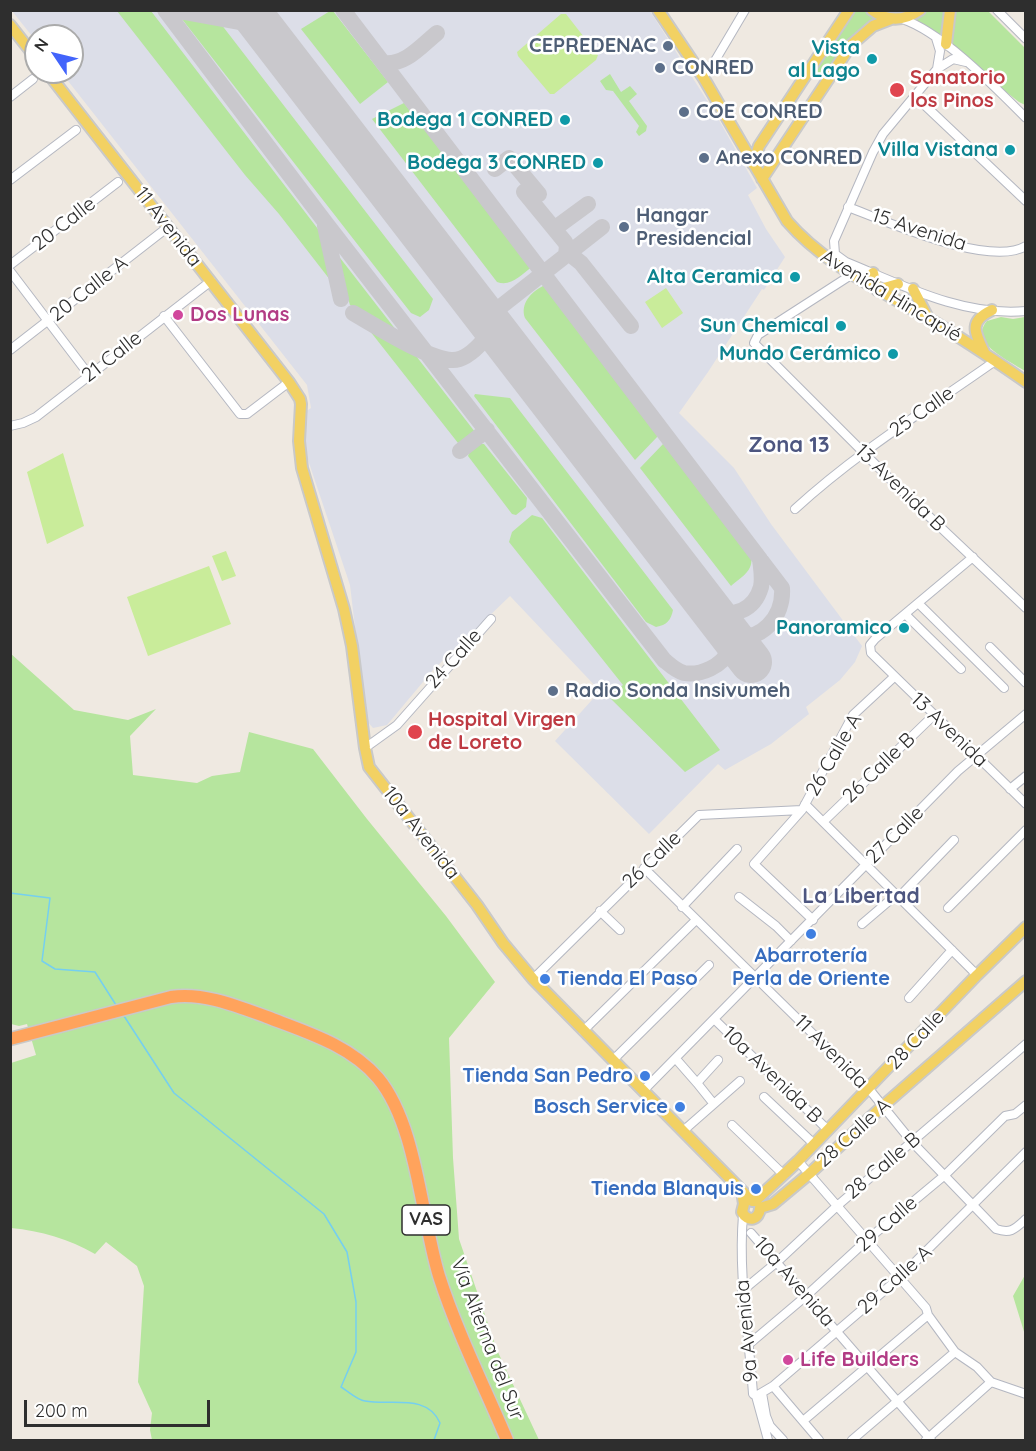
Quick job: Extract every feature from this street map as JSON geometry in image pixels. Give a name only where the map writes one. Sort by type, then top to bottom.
[{"type":"highway","name":"Vía Alterna del Sur","points":[[10,1048],[19,1040],[171,997],[194,997],[219,1001],[249,1011],[364,1064],[401,1120],[440,1276],[500,1440]]},
{"type":"highway","name":"Vía Alterna del Sur","points":[[19,1040],[170,1005],[201,1005],[324,1044]]},
{"type":"highway","name":"Vía Alterna del Sur","points":[[467,1354],[507,1440]]},
{"type":"main road","name":"Avenida Hincapié","points":[[658,10],[703,77],[787,220],[804,240],[827,260],[984,352],[1026,382]]},
{"type":"main road","points":[[753,164],[759,146],[849,10]]},
{"type":"main road","points":[[872,10],[897,19]]},
{"type":"main road","points":[[762,179],[851,45],[873,26],[920,10]]},
{"type":"main road","points":[[946,44],[950,10]]},
{"type":"main road","points":[[10,25],[24,43]]},
{"type":"main road","points":[[807,74],[823,85]]},
{"type":"main road","name":"11 Avenida","points":[[56,84],[289,382]]},
{"type":"main road","points":[[742,146],[751,148],[759,146]]},
{"type":"main road","points":[[873,273],[877,290],[898,284]]},
{"type":"main road","points":[[913,289],[928,318]]},
{"type":"main road","points":[[984,352],[977,337],[975,325],[979,317],[992,310]]},
{"type":"main road","name":"10a Avenida","points":[[289,382],[301,404],[299,441],[302,468],[344,609],[352,646],[364,748],[369,767],[533,979],[742,1190],[751,1208]]},
{"type":"main road","name":"28 Calle","points":[[751,1208],[1026,927]]},
{"type":"main road","name":"28 Calle A","points":[[751,1208],[773,1204],[1026,981]]},
{"type":"street","points":[[703,77],[745,10]]},
{"type":"street","points":[[997,10],[1026,39]]},
{"type":"street","points":[[897,19],[914,22],[946,44],[1024,116]]},
{"type":"street","points":[[933,35],[940,46],[937,69]]},
{"type":"street","points":[[966,62],[953,59],[937,69],[878,143],[834,241],[835,254],[846,262],[898,284],[957,304],[992,310],[1026,311]]},
{"type":"street","points":[[10,97],[27,84]]},
{"type":"street","points":[[915,96],[1026,201]]},
{"type":"street","points":[[10,180],[76,130]]},
{"type":"street","name":"20 Calle","points":[[10,265],[118,182]]},
{"type":"street","name":"15 Avenida","points":[[848,207],[920,235],[957,246],[1010,251],[1026,246]]},
{"type":"street","name":"20 Calle A","points":[[10,350],[168,227]]},
{"type":"street","points":[[804,240],[824,247],[834,241]]},
{"type":"street","points":[[10,271],[89,375]]},
{"type":"street","name":"13 Avenida B","points":[[851,275],[758,335],[754,340],[757,346],[916,505],[1026,608]]},
{"type":"street","name":"21 Calle","points":[[10,426],[36,417],[211,281]]},
{"type":"street","points":[[164,316],[240,414],[247,414],[289,382]]},
{"type":"street","name":"25 Calle","points":[[795,509],[863,452],[995,361]]},
{"type":"street","points":[[961,669],[905,614],[973,557]]},
{"type":"street","points":[[918,603],[1004,687]]},
{"type":"street","name":"13 Avenida","points":[[905,614],[872,642],[870,649],[872,656],[1026,804]]},
{"type":"street","name":"24 Calle","points":[[364,748],[397,725],[491,619]]},
{"type":"street","points":[[990,647],[1026,683]]},
{"type":"street","name":"26 Calle A","points":[[813,920],[754,864],[804,807],[853,715],[894,677]]},
{"type":"street","name":"27 Calle","points":[[643,1091],[975,755],[1026,714]]},
{"type":"street","name":"26 Calle B","points":[[824,821],[934,715]]},
{"type":"street","points":[[1010,789],[1026,776]]},
{"type":"street","points":[[804,807],[824,821],[865,865],[977,975]]},
{"type":"street","name":"26 Calle","points":[[533,979],[699,815],[804,807]]},
{"type":"street","points":[[948,908],[1026,830]]},
{"type":"street","points":[[862,924],[898,896],[954,840]]},
{"type":"street","points":[[682,907],[737,849]]},
{"type":"street","name":"11 Avenida","points":[[644,868],[869,1089],[912,1142],[996,1228],[1005,1232],[1016,1228],[1026,1219]]},
{"type":"street","points":[[740,897],[791,941]]},
{"type":"street","points":[[600,911],[620,930]]},
{"type":"street","points":[[583,1031],[696,920]]},
{"type":"street","points":[[909,998],[952,950]]},
{"type":"street","points":[[613,1060],[709,965]]},
{"type":"street","name":"10a Avenida B","points":[[715,1020],[828,1130]]},
{"type":"street","name":"28 Calle B","points":[[742,1290],[1025,1046]]},
{"type":"street","points":[[676,1059],[713,1103]]},
{"type":"street","points":[[697,1083],[718,1060]]},
{"type":"street","points":[[683,1131],[740,1081]]},
{"type":"street","points":[[764,1096],[814,1144]]},
{"type":"street","name":"29 Calle","points":[[748,1345],[945,1175],[1005,1116],[1015,1114],[1026,1105]]},
{"type":"street","points":[[732,1125],[784,1175]]},
{"type":"street","name":"29 Calle A","points":[[758,1395],[774,1386],[899,1278],[1026,1152]]},
{"type":"street","points":[[798,1161],[926,1308],[928,1315],[955,1352],[977,1367],[991,1382],[1026,1394]]},
{"type":"street","name":"9a Avenida","points":[[751,1208],[741,1242],[742,1290],[748,1345],[758,1395]]},
{"type":"street","name":"10a Avenida","points":[[746,1231],[777,1262],[928,1439]]},
{"type":"street","points":[[803,1422],[928,1315]]},
{"type":"street","points":[[852,1440],[955,1352]]},
{"type":"street","points":[[928,1439],[991,1382]]},
{"type":"street","name":"9a Avenida","points":[[774,1386],[819,1440]]},
{"type":"street","points":[[758,1395],[768,1439],[758,1440]]},
{"type":"street","points":[[758,1395],[770,1426],[783,1440]]},
{"type":"shaded area","points":[[12,11],[650,11],[715,113],[757,188],[748,195],[766,229],[785,257],[679,413],[734,468],[771,524],[862,646],[855,662],[840,680],[806,707],[809,714],[771,744],[725,770],[718,764],[649,834],[555,741],[600,691],[510,596],[433,670],[387,725],[373,728],[366,720],[350,585],[306,454],[305,412],[311,408],[307,385],[70,84],[84,84],[84,24],[24,24],[24,26]]},
{"type":"green space","points":[[117,11],[151,11],[321,233],[334,285],[279,214],[245,175]]},
{"type":"green space","points":[[333,11],[388,82],[360,104],[301,29]]},
{"type":"green space","points":[[854,11],[866,11],[878,19],[823,80],[812,73]]},
{"type":"green space","points":[[926,11],[948,11],[945,38],[915,19]]},
{"type":"green space","points":[[953,11],[988,11],[1025,48],[1025,105],[1001,88],[948,41]]},
{"type":"green space","points":[[561,14],[566,14],[598,55],[596,60],[554,94],[550,94],[517,52]]},
{"type":"green space","points":[[182,19],[221,24],[433,299],[429,310],[420,317],[411,313]]},
{"type":"green space","points":[[610,74],[621,92],[630,86],[637,94],[629,101],[647,126],[646,131],[639,136],[636,132],[639,126],[613,91],[606,90],[600,81]]},
{"type":"green space","points":[[404,103],[532,267],[516,279],[507,283],[497,282],[372,119]]},
{"type":"green space","points":[[337,254],[396,331],[350,305],[335,258]]},
{"type":"green space","points":[[543,286],[658,436],[635,460],[525,318],[525,303],[534,292]]},
{"type":"green space","points":[[666,288],[683,313],[662,328],[645,302]]},
{"type":"green space","points":[[1001,317],[1013,319],[1025,317],[1025,371],[1001,357],[983,337],[983,329],[987,321]]},
{"type":"green space","points":[[366,326],[413,352],[475,435],[463,444],[458,443]]},
{"type":"green space","points":[[475,394],[510,398],[673,610],[666,623],[656,627],[646,622],[474,396]]},
{"type":"green space","points":[[664,443],[751,557],[748,570],[731,586],[640,468]]},
{"type":"green space","points":[[484,444],[527,498],[526,507],[516,515],[512,514],[468,456],[470,451]]},
{"type":"green space","points":[[63,453],[84,526],[47,544],[27,472]]},
{"type":"green space","points":[[532,515],[542,518],[720,750],[685,772],[608,696],[623,685],[509,542],[512,532]]},
{"type":"green space","points":[[226,551],[236,576],[222,581],[212,556]]},
{"type":"green space","points":[[209,566],[231,624],[148,656],[127,597]]},
{"type":"green space","points":[[10,653],[74,710],[128,720],[156,709],[130,736],[133,775],[197,783],[212,776],[240,772],[249,732],[313,749],[446,916],[495,982],[449,1038],[453,1158],[459,1239],[497,1350],[539,1440],[152,1440],[150,1430],[152,1413],[138,1382],[144,1286],[137,1266],[106,1242],[95,1254],[54,1236],[11,1228],[11,1063],[36,1055],[27,1024],[19,1026],[11,1024]]},
{"type":"green space","points":[[1025,1275],[1025,1335],[1013,1296]]},
{"type":"waterway","points":[[10,893],[50,898],[42,961],[55,969],[95,972],[116,1005]]},
{"type":"waterway","points":[[124,1016],[174,1093],[324,1214],[347,1252],[356,1302],[356,1352],[341,1387],[362,1400],[417,1404],[426,1408],[440,1423],[434,1440]]},
{"type":"taxiway","points":[[165,10],[325,222],[664,660],[684,673],[697,673],[710,669],[726,656],[731,636],[752,636],[768,626],[779,609],[782,588],[343,10]]},
{"type":"taxiway","points":[[173,10],[261,26]]},
{"type":"taxiway","points":[[383,63],[406,58],[437,33]]},
{"type":"taxiway","points":[[495,169],[509,158],[539,194]]},
{"type":"taxiway","points":[[532,186],[524,192],[565,242],[566,255],[571,255],[581,263],[631,326]]},
{"type":"taxiway","points":[[552,226],[558,226],[588,204]]},
{"type":"taxiway","points":[[325,226],[341,299]]},
{"type":"taxiway","points":[[481,311],[499,308],[602,227]]},
{"type":"taxiway","points":[[353,313],[417,349],[443,359],[457,360],[473,351],[483,341],[499,308]]},
{"type":"taxiway","points":[[482,343],[495,339],[503,340]]},
{"type":"taxiway","points":[[460,451],[487,430]]},
{"type":"taxiway","points":[[712,611],[735,612],[748,607],[753,602],[762,584],[760,559]]},
{"type":"runway","points":[[249,10],[751,662]]},
{"type":"place","name":"CEPREDENAC","points":[[668,46]]},
{"type":"place","name":"Vista al Lago","points":[[872,59]]},
{"type":"place","name":"CONRED","points":[[660,68]]},
{"type":"place","name":"Sanatorio los Pinos","points":[[897,90]]},
{"type":"place","name":"COE CONRED","points":[[684,112]]},
{"type":"place","name":"Bodega 1 CONRED","points":[[565,120]]},
{"type":"place","name":"Villa Vistana","points":[[1010,150]]},
{"type":"place","name":"Anexo CONRED","points":[[704,158]]},
{"type":"place","name":"Bodega 3 CONRED","points":[[598,163]]},
{"type":"place","name":"Hangar Presidencial","points":[[624,227]]},
{"type":"place","name":"Alta Ceramica","points":[[795,277]]},
{"type":"place","name":"Dos Lunas","points":[[178,315]]},
{"type":"place","name":"Sun Chemical","points":[[841,326]]},
{"type":"place","name":"Mundo Cerámico","points":[[893,354]]},
{"type":"place","name":"Panoramico","points":[[904,628]]},
{"type":"place","name":"Radio Sonda Insivumeh","points":[[553,691]]},
{"type":"place","name":"Hospital Virgen de Loreto","points":[[415,732]]},
{"type":"place","name":"Abarrotería Perla de Oriente","points":[[811,934]]},
{"type":"place","name":"Tienda El Paso","points":[[545,979]]},
{"type":"place","name":"Tienda San Pedro","points":[[645,1076]]},
{"type":"place","name":"Bosch Service","points":[[680,1107]]},
{"type":"place","name":"Tienda Blanquis","points":[[756,1189]]},
{"type":"place","name":"Life Builders","points":[[788,1360]]},
{"type":"district","name":"Zona 13","points":[[789,445]]},
{"type":"district","name":"La Libertad","points":[[861,897]]}]
